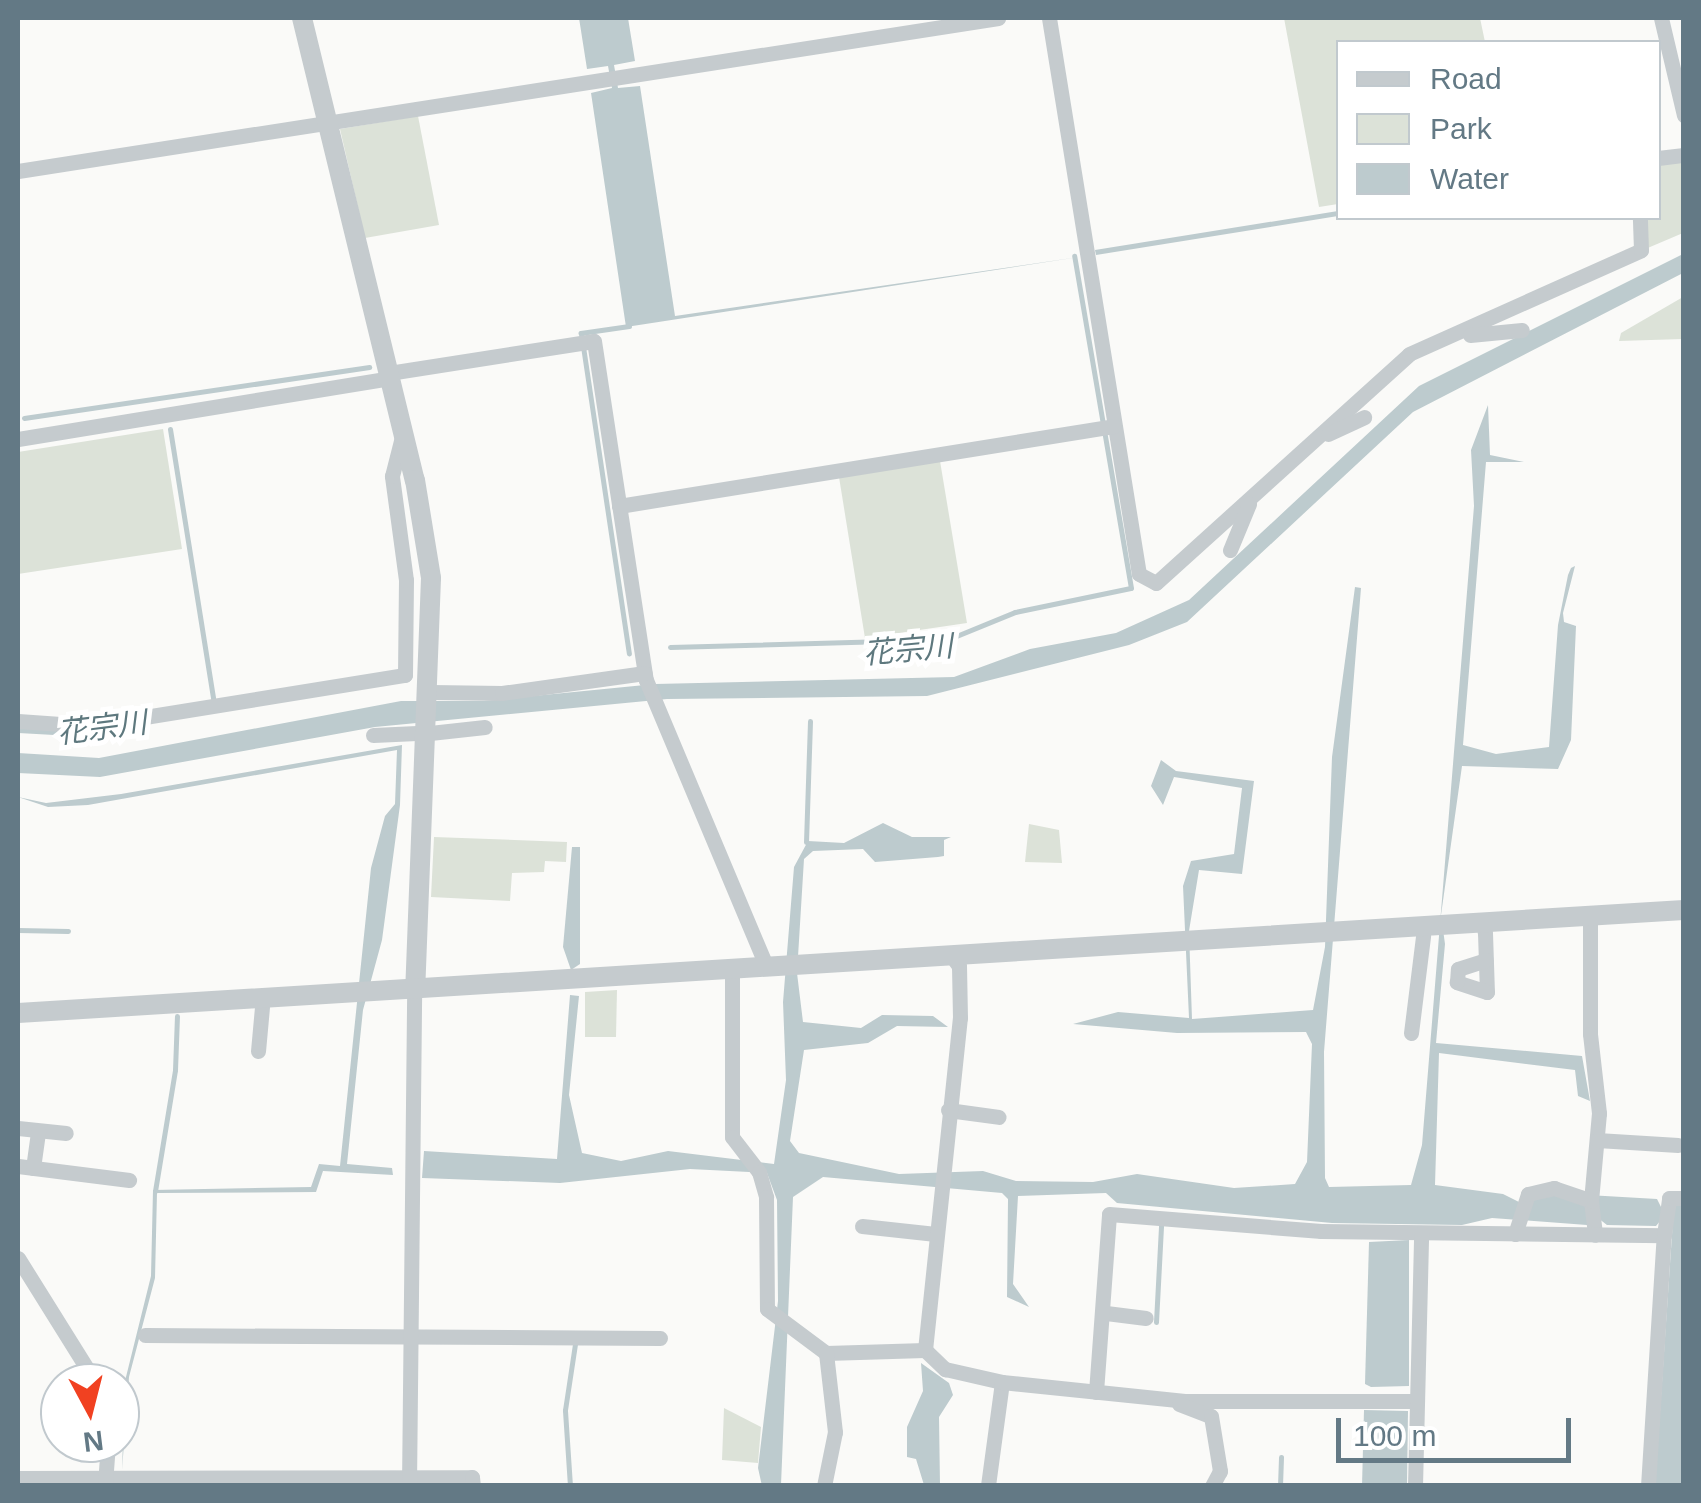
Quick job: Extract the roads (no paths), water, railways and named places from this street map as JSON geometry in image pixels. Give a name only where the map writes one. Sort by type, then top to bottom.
[{"type":"street","points":[[302,18],[403,431],[431,578],[431,694],[426,731],[415,992],[408,1482]]},
{"type":"street","points":[[18,172],[998,18]]},
{"type":"street","points":[[1048,18],[1139,574],[1156,583],[1409,354],[1640,250],[1640,220]]},
{"type":"street","points":[[1661,18],[1684,115]]},
{"type":"street","points":[[1470,336],[1522,330]]},
{"type":"street","points":[[18,439],[594,341],[645,676],[766,966]]},
{"type":"street","points":[[1312,440],[1364,416]]},
{"type":"street","points":[[620,506],[1114,426]]},
{"type":"street","points":[[18,721],[89,726],[404,675],[406,580],[392,476],[403,431]]},
{"type":"street","points":[[1230,550],[1248,500]]},
{"type":"street","points":[[431,694],[502,692],[645,676]]},
{"type":"street","points":[[373,736],[485,727]]},
{"type":"street","points":[[18,1014],[1684,910]]},
{"type":"street","points":[[1484,923],[1486,960]]},
{"type":"street","points":[[1590,924],[1597,1140],[1591,1201],[1596,1235]]},
{"type":"street","points":[[1411,1034],[1423,936]]},
{"type":"street","points":[[925,1350],[960,1018],[959,966],[950,955]]},
{"type":"street","points":[[732,968],[732,1137],[759,1172],[766,1197],[767,1309],[826,1354],[925,1350],[946,1369],[1002,1382],[1166,1398],[1417,1401]]},
{"type":"street","points":[[258,1051],[262,1007]]},
{"type":"street","points":[[948,1110],[998,1117]]},
{"type":"street","points":[[18,1128],[66,1133]]},
{"type":"street","points":[[38,1131],[25,1167],[129,1180]]},
{"type":"street","points":[[1597,1140],[1678,1145]]},
{"type":"street","points":[[1514,1234],[1528,1194],[1554,1188],[1591,1201]]},
{"type":"street","points":[[1648,1486],[1664,1236],[1669,1198],[1684,1198]]},
{"type":"street","points":[[1096,1392],[1106,1313],[1109,1214],[1421,1233],[1664,1236]]},
{"type":"street","points":[[862,1226],[936,1234]]},
{"type":"street","points":[[1415,1486],[1421,1233]]},
{"type":"street","points":[[18,1258],[84,1363]]},
{"type":"street","points":[[1106,1313],[1146,1318]]},
{"type":"street","points":[[145,1336],[660,1338]]},
{"type":"street","points":[[824,1486],[836,1432],[826,1354]]},
{"type":"street","points":[[988,1486],[1002,1382]]},
{"type":"street","points":[[1166,1398],[1210,1416],[1220,1471],[1212,1486]]},
{"type":"street","points":[[18,1478],[105,1482],[408,1482],[472,1477],[472,1486]]},
{"type":"water","points":[[579,18],[628,18],[635,61],[614,65],[618,88],[640,86],[675,316],[1079,257],[626,327],[591,93],[612,88],[608,66],[587,69]]},
{"type":"water","points":[[1336,211],[1336,216],[1096,255],[1095,250]]},
{"type":"water","points":[[1683,254],[1683,273],[1413,412],[1187,622],[1129,645],[927,696],[667,699],[375,727],[100,777],[18,773],[18,753],[99,758],[401,701],[484,701],[655,684],[954,677],[1030,649],[1116,633],[1189,600],[1419,386]]},
{"type":"water","points":[[1488,405],[1490,455],[1524,462],[1486,462],[1463,745],[1496,754],[1549,747],[1558,625],[1568,575],[1575,566],[1563,613],[1564,622],[1576,626],[1571,740],[1558,769],[1462,766],[1441,915],[1445,944],[1436,1043],[1582,1056],[1590,1101],[1578,1096],[1575,1070],[1439,1053],[1435,1185],[1503,1194],[1523,1204],[1553,1193],[1657,1199],[1665,1215],[1656,1226],[1607,1225],[1598,1218],[1587,1225],[1492,1218],[1462,1225],[1332,1223],[1117,1203],[1106,1193],[1018,1196],[1013,1284],[1029,1307],[1007,1297],[1008,1199],[1002,1193],[823,1177],[793,1197],[781,1485],[762,1486],[758,1468],[778,1301],[777,1200],[767,1173],[690,1169],[560,1183],[422,1178],[424,1151],[557,1159],[570,995],[579,996],[569,1095],[582,1153],[621,1161],[668,1151],[774,1164],[786,1080],[783,1002],[794,867],[808,841],[844,843],[883,823],[912,837],[951,837],[944,840],[944,856],[938,857],[875,862],[863,849],[813,851],[804,859],[797,973],[803,1022],[861,1028],[882,1015],[933,1016],[948,1027],[897,1026],[868,1043],[804,1050],[790,1141],[799,1153],[899,1174],[983,1171],[1016,1181],[1093,1182],[1137,1174],[1234,1188],[1295,1184],[1307,1162],[1312,1044],[1306,1032],[1177,1033],[1073,1024],[1118,1012],[1189,1018],[1183,886],[1191,861],[1234,854],[1242,788],[1174,777],[1163,805],[1151,786],[1161,760],[1176,771],[1254,781],[1242,874],[1199,870],[1189,931],[1192,1019],[1313,1010],[1325,947],[1332,757],[1355,587],[1361,588],[1324,1052],[1325,1178],[1329,1187],[1411,1185],[1422,1145],[1474,506],[1471,450]]},
{"type":"water","points":[[402,745],[400,805],[382,940],[363,1010],[347,1164],[392,1168],[393,1175],[323,1171],[316,1192],[157,1193],[155,1278],[133,1363],[129,1363],[151,1276],[153,1190],[311,1187],[319,1164],[340,1166],[371,868],[385,816],[395,804],[397,750],[88,805],[48,807],[18,797],[46,803],[121,794]]},
{"type":"water","points":[[572,847],[580,847],[580,964],[571,970],[563,947]]},
{"type":"water","points":[[1683,1203],[1683,1485],[1655,1486],[1674,1205]]},
{"type":"water","points":[[1409,1240],[1409,1386],[1371,1387],[1365,1384],[1369,1242]]},
{"type":"water","points":[[921,1363],[949,1383],[953,1395],[939,1417],[940,1485],[924,1485],[916,1459],[907,1457],[907,1427],[923,1391]]},
{"type":"water","points":[[1364,1410],[1408,1411],[1407,1485],[1362,1486]]},
{"type":"waterway","name":"花宗川","points":[[670,647],[949,639],[1015,612],[1131,588],[1074,256]]},
{"type":"waterway","points":[[629,326],[581,333],[629,653]]},
{"type":"waterway","points":[[24,418],[369,367]]},
{"type":"waterway","points":[[170,429],[214,704]]},
{"type":"waterway","points":[[806,842],[810,721]]},
{"type":"waterway","name":"花宗川","points":[[18,730],[90,734],[129,727]]},
{"type":"waterway","points":[[18,930],[68,931]]},
{"type":"waterway","points":[[155,1191],[175,1070],[177,1016]]},
{"type":"waterway","points":[[1156,1322],[1161,1225]]},
{"type":"waterway","points":[[570,1486],[565,1410],[575,1344]]},
{"type":"waterway","points":[[1280,1486],[1281,1457]]}]
